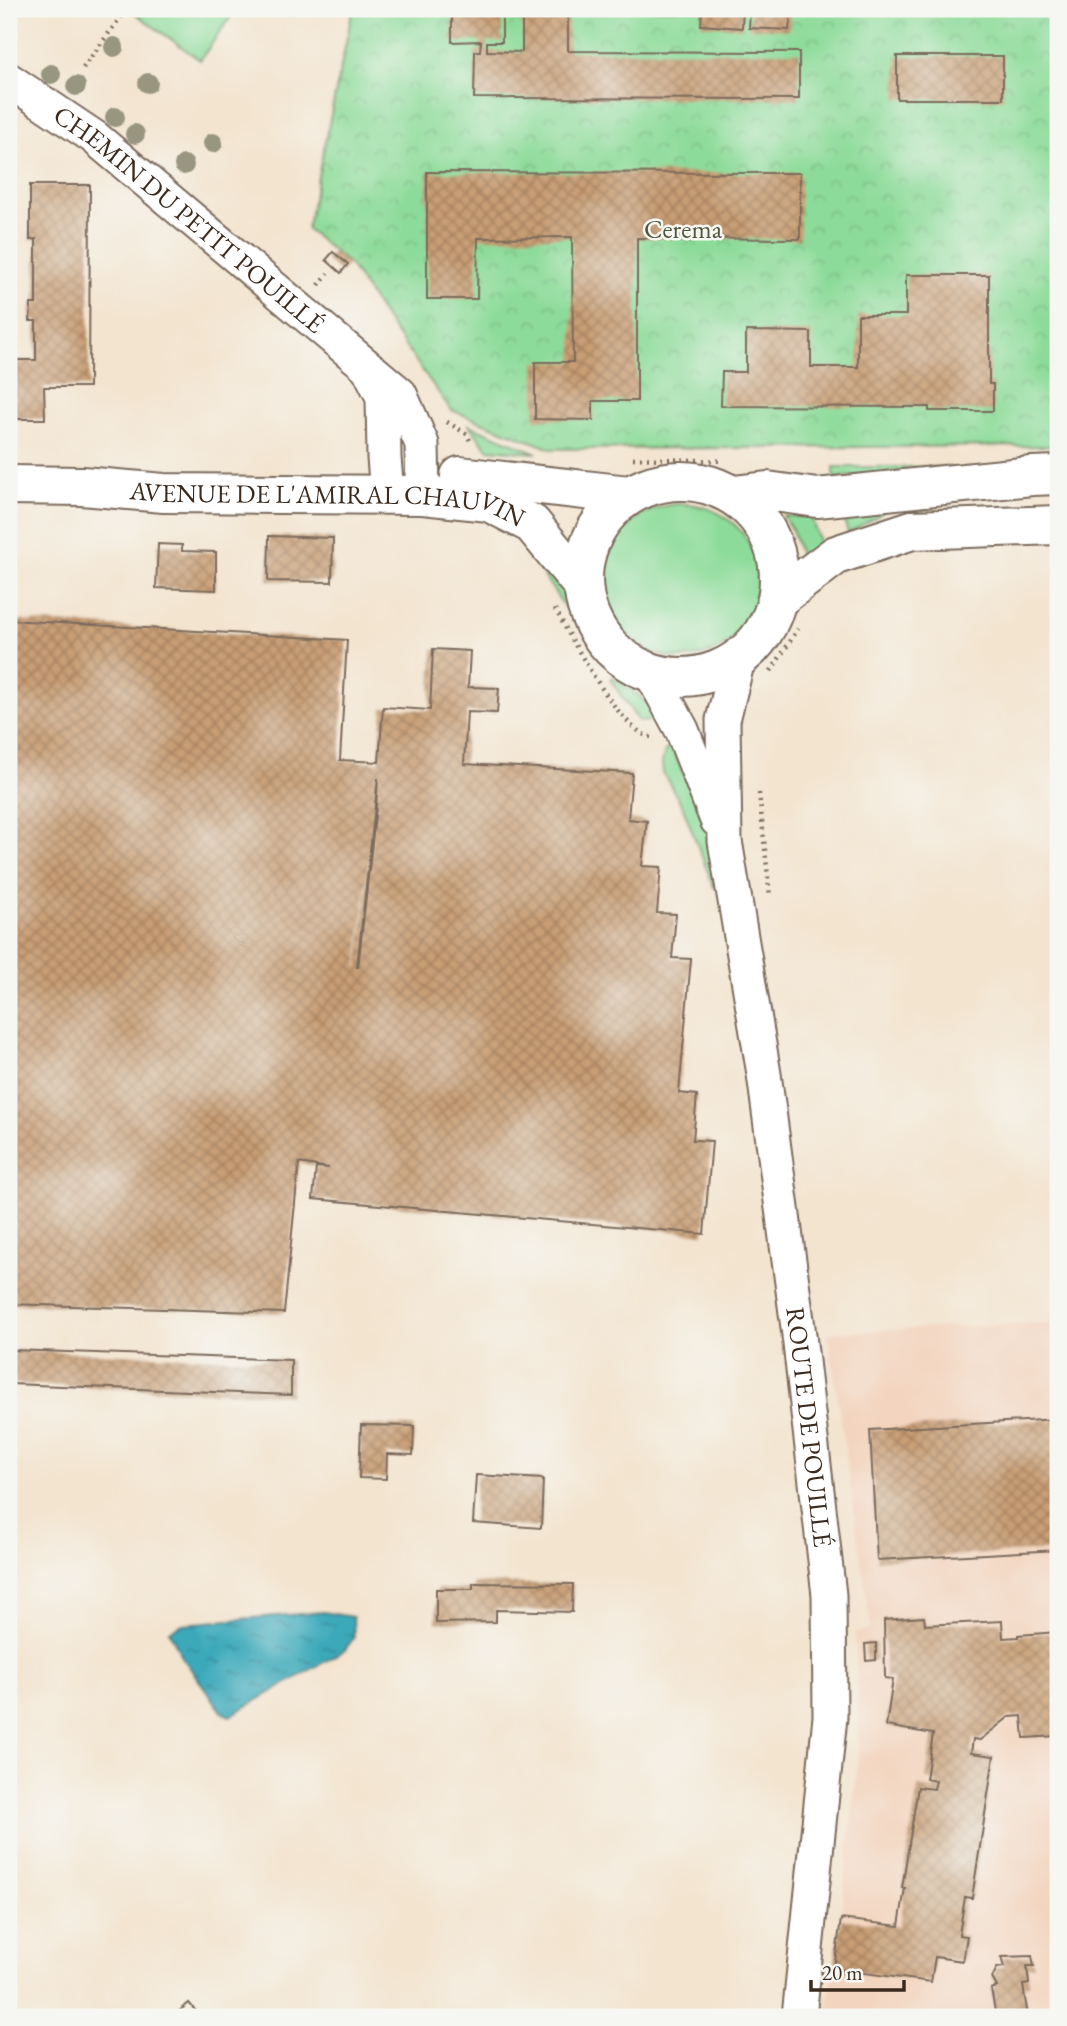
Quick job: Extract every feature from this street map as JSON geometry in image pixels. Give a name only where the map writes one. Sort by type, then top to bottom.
[{"type":"main road","points":[[1058,475],[817,498],[767,491],[731,478],[709,484],[681,480],[654,483],[624,477],[608,512],[593,533],[584,559],[566,593],[588,614],[603,640],[624,660],[650,673],[681,678],[753,667],[757,643],[770,622],[789,612],[836,555],[912,530],[1058,525]]},
{"type":"main road","name":"AVENUE DE L'AMIRAL CHAUVIN","points":[[9,485],[82,486],[164,493],[624,477]]},
{"type":"main road","points":[[731,478],[772,540],[789,612]]},
{"type":"main road","name":"AVENUE DE L'AMIRAL CHAUVIN","points":[[405,483],[489,502],[524,518],[532,524],[566,593]]},
{"type":"street","name":"CHEMIN DU PETIT POUILLÉ","points":[[9,80],[94,137],[400,394],[422,444],[405,483]]},
{"type":"street","name":"ROUTE DE POUILLÉ","points":[[753,667],[723,720],[725,841],[764,1074],[799,1335],[829,1595],[830,1717],[799,2017]]},
{"type":"street","name":"ROUTE DE POUILLÉ","points":[[650,673],[681,730],[725,841]]},
{"type":"path","points":[[83,68],[126,10]]},
{"type":"path","points":[[624,477],[731,478]]},
{"type":"path","points":[[566,593],[583,661],[642,736],[660,736]]},
{"type":"path","points":[[753,667],[789,612]]},
{"type":"path","points":[[758,785],[770,901]]},
{"type":"shaded area","points":[[1058,1322],[1058,2017],[826,2017],[841,1919],[859,1750],[855,1632],[871,1629],[828,1333]]},
{"type":"green space","points":[[129,9],[236,9],[200,60]]},
{"type":"green space","name":"Cerema","points":[[353,9],[1058,9],[1058,446],[551,449],[451,410],[349,264],[307,229]]},
{"type":"green space","points":[[469,425],[537,453],[488,449]]},
{"type":"green space","points":[[834,467],[951,467],[834,478]]},
{"type":"green space","points":[[682,504],[711,510],[736,527],[753,552],[759,581],[753,610],[736,635],[711,652],[682,658],[653,652],[628,635],[611,610],[605,581],[611,552],[628,527],[653,510]]},
{"type":"green space","points":[[882,507],[884,511],[881,514],[848,533],[842,514]]},
{"type":"green space","points":[[783,516],[811,516],[821,548],[801,559],[793,532]]},
{"type":"green space","points":[[531,551],[566,594],[566,609],[531,557]]},
{"type":"green space","points":[[613,677],[641,697],[660,720],[639,722],[610,679]]},
{"type":"green space","points":[[671,747],[694,797],[707,834],[712,852],[714,888],[682,805],[663,773],[665,751]]},
{"type":"water","points":[[323,1612],[353,1617],[354,1637],[345,1650],[230,1716],[223,1713],[182,1657],[169,1631],[183,1624]]},
{"type":"building","points":[[452,9],[502,9],[502,42],[487,42],[487,51],[522,52],[522,9],[568,9],[568,51],[799,52],[799,99],[474,98],[475,51],[480,51],[481,41],[452,42]]},
{"type":"building","points":[[702,9],[743,9],[742,28],[701,25]]},
{"type":"building","points":[[750,10],[791,12],[789,30],[749,28]]},
{"type":"building","points":[[897,56],[1003,56],[1003,99],[897,99]]},
{"type":"building","points":[[427,172],[800,173],[800,239],[637,238],[637,401],[593,401],[593,420],[535,419],[535,362],[573,362],[572,237],[478,238],[477,299],[427,299]]},
{"type":"building","points":[[30,185],[90,185],[89,387],[44,387],[45,419],[9,419],[9,360],[36,360],[36,321],[30,321],[31,304],[36,304],[36,239],[30,240]]},
{"type":"building","points":[[333,252],[348,264],[341,273],[326,260]]},
{"type":"building","points":[[906,275],[989,275],[989,384],[993,384],[993,411],[929,411],[929,407],[721,406],[722,372],[746,372],[746,331],[811,332],[811,367],[858,367],[858,315],[906,315]]},
{"type":"building","points":[[269,536],[333,538],[332,582],[268,581]]},
{"type":"building","points":[[158,544],[182,545],[182,551],[216,552],[216,590],[156,588]]},
{"type":"building","points":[[9,620],[347,640],[340,760],[379,762],[383,707],[430,710],[433,649],[470,651],[468,687],[499,688],[497,713],[467,712],[464,764],[632,773],[628,819],[647,821],[642,866],[661,867],[657,913],[676,914],[672,958],[691,959],[679,1093],[697,1095],[693,1140],[712,1141],[704,1234],[313,1199],[316,1167],[329,1168],[299,1163],[284,1313],[9,1304]],"holes":[[[378,778],[358,967],[357,967]]]},
{"type":"building","points":[[12,1350],[291,1360],[291,1395],[11,1384]]},
{"type":"building","points":[[1058,1419],[1058,1550],[877,1560],[870,1430]]},
{"type":"building","points":[[361,1425],[414,1426],[413,1455],[387,1454],[386,1479],[359,1478]]},
{"type":"building","points":[[476,1475],[543,1479],[541,1528],[473,1523]]},
{"type":"building","points":[[473,1583],[573,1584],[572,1612],[496,1610],[496,1622],[436,1623],[436,1589],[473,1589]]},
{"type":"building","points":[[924,1617],[925,1625],[1002,1621],[1003,1638],[1058,1632],[1058,1736],[1024,1738],[1022,1716],[1009,1717],[980,1740],[973,1739],[971,1753],[994,1756],[972,1898],[965,1897],[959,1935],[967,1936],[963,1961],[935,1957],[931,1982],[834,1969],[841,1919],[899,1926],[905,1888],[902,1888],[918,1787],[934,1789],[936,1781],[926,1779],[933,1734],[886,1726],[893,1679],[885,1678],[884,1620]]},
{"type":"building","points":[[876,1643],[876,1660],[866,1661],[865,1644]]},
{"type":"building","points":[[1032,1956],[1034,1966],[1027,1966],[1029,1984],[1023,1985],[1028,2017],[996,2017],[991,1989],[997,1987],[992,1978],[997,1968],[1004,1967],[1001,1957]]},
{"type":"building","points":[[189,2003],[201,2017],[172,2017]]}]
